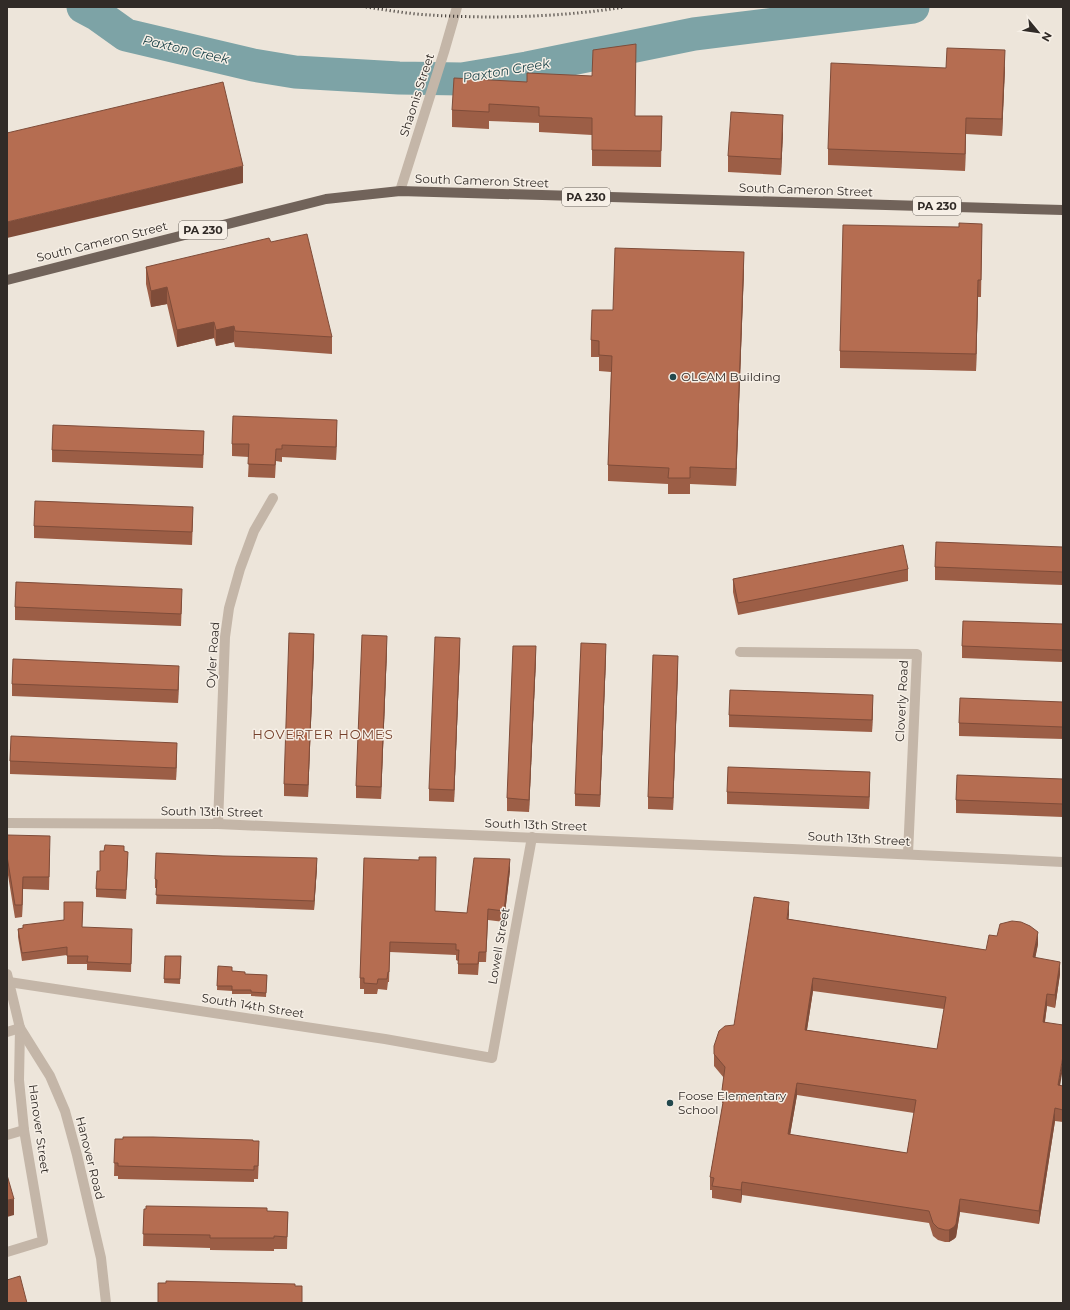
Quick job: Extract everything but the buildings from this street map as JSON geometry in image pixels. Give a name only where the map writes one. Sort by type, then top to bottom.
[{"type":"main road","name":"South Cameron Street","points":[[7,280],[326,198],[400,192],[1063,210]]},
{"type":"street","name":"Shaonis Street","points":[[400,192],[457,7]]},
{"type":"street","name":"Oyler Road","points":[[218,824],[225,637],[229,608],[240,570],[254,531],[273,498]]},
{"type":"street","name":"Cloverly Road","points":[[740,652],[917,654],[908,854]]},
{"type":"street","name":"South 13th Street","points":[[7,823],[218,824],[1063,862]]},
{"type":"street","name":"Lowell Street","points":[[492,1058],[532,838]]},
{"type":"street","name":"South 14th Street","points":[[8,978],[385,1039],[492,1058]]},
{"type":"street","name":"Hanover Street","points":[[7,1252],[43,1240],[24,1130],[19,1080],[20,1028],[8,978]]},
{"type":"street","points":[[7,1032],[20,1028]]},
{"type":"street","name":"Hanover Road","points":[[20,1028],[50,1076],[65,1111],[101,1258],[106,1303]]},
{"type":"street","points":[[7,1134],[24,1130]]},
{"type":"waterway","name":"Paxton Creek","points":[[83,7],[98,15],[126,35],[253,65],[295,72],[399,78],[462,79],[527,68],[694,34],[913,7]]},
{"type":"railway","points":[[366,7],[398,12],[478,17],[552,15],[625,7]]},
{"type":"place","name":"OLCAM Building","points":[[673,377]]},
{"type":"place","name":"Foose Elementary School","points":[[670,1103]]},
{"type":"district","name":"HOVERTER HOMES","points":[[323,734]]}]
